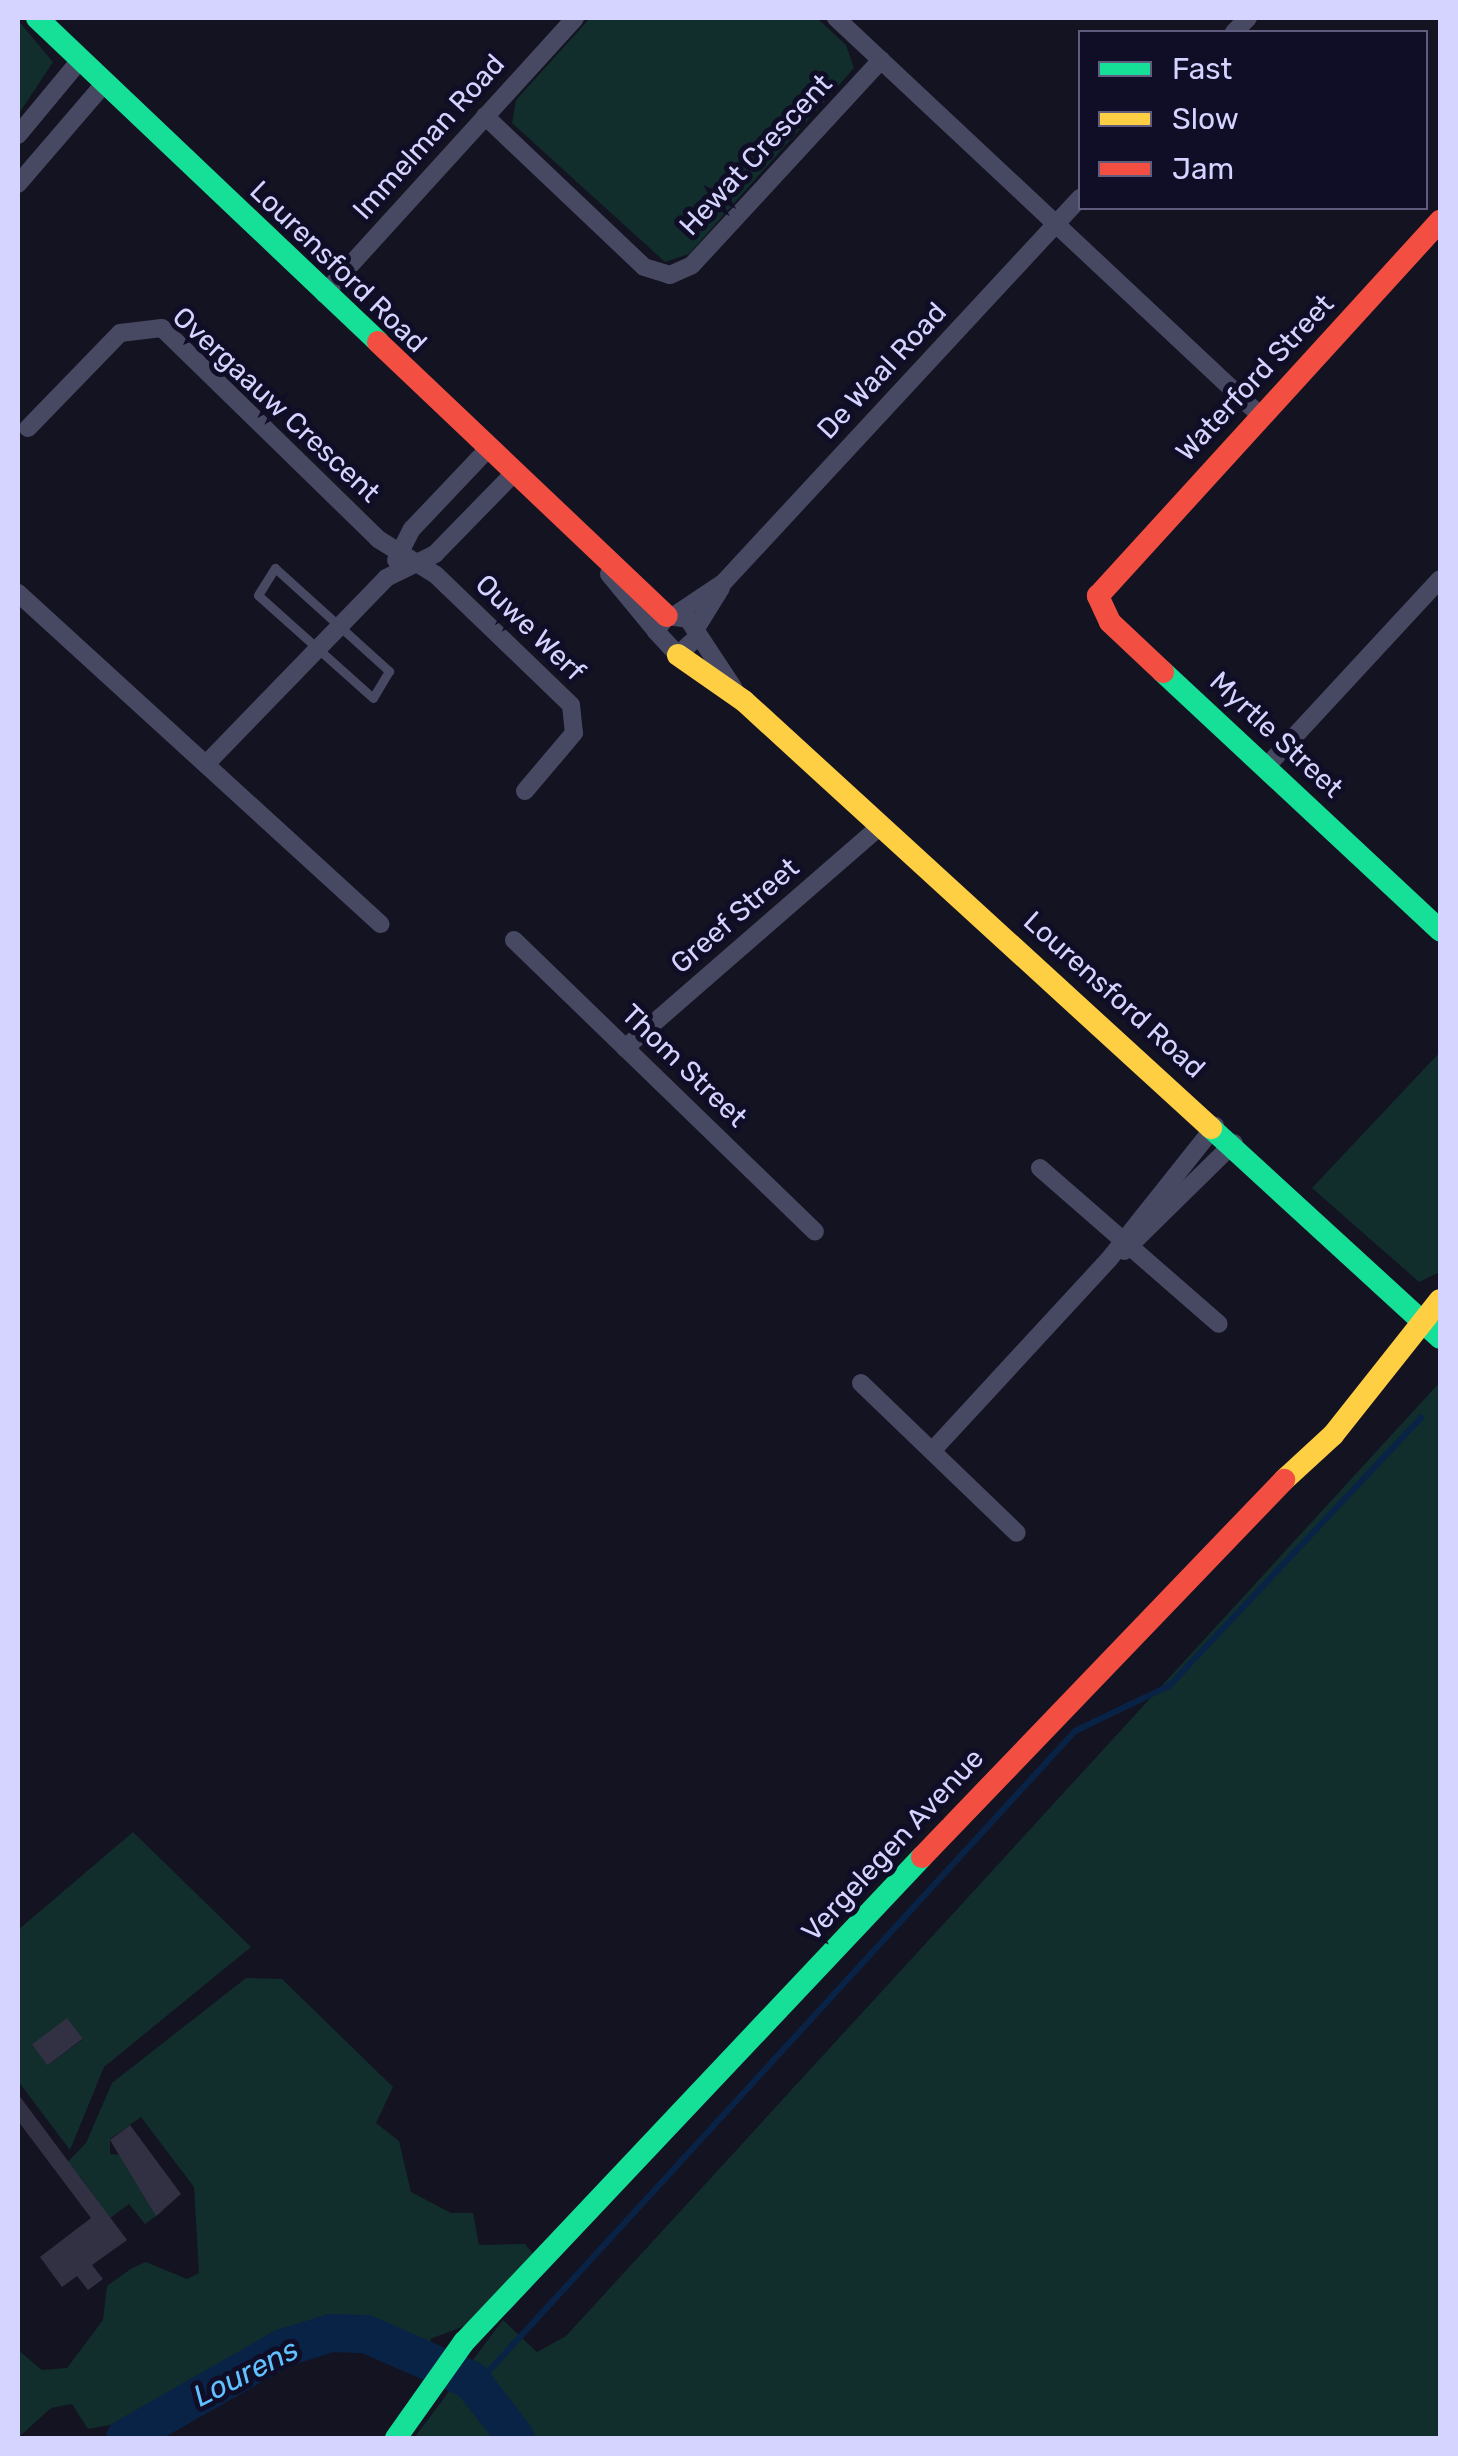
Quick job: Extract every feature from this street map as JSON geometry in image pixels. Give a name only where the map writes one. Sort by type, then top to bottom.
[{"type":"street","name":"Lourensford Road","points":[[38,18],[597,559],[666,621]]},
{"type":"street","name":"Immelman Road","points":[[324,294],[574,18]]},
{"type":"street","points":[[836,18],[1262,417]]},
{"type":"street","points":[[18,134],[81,59]]},
{"type":"street","name":"Hewat Crescent","points":[[485,116],[644,266],[670,275],[692,265],[881,60]]},
{"type":"street","points":[[18,184],[105,83]]},
{"type":"street","name":"De Waal Road","points":[[689,641],[723,583],[1078,200]]},
{"type":"street","name":"Waterford Street","points":[[1111,575],[1262,417],[1440,221]]},
{"type":"street","name":"Overgaauw Crescent","points":[[28,428],[120,332],[150,323],[407,558]]},
{"type":"street","points":[[407,558],[486,452]]},
{"type":"street","points":[[208,762],[407,558],[511,476]]},
{"type":"street","name":"Ouwe Werf","points":[[407,558],[571,705],[574,733],[526,791]]},
{"type":"street","name":"Myrtle Street","points":[[1111,575],[1098,596],[1110,622],[1440,930]]},
{"type":"street","points":[[1266,767],[1440,579]]},
{"type":"street","name":"De Waal Road","points":[[666,621],[723,583]]},
{"type":"street","points":[[18,593],[208,762],[380,924]]},
{"type":"street","points":[[666,621],[689,641]]},
{"type":"street","points":[[666,621],[689,641]]},
{"type":"street","name":"Lourensford Road","points":[[689,641],[744,701],[1215,1126],[1432,1330]]},
{"type":"street","name":"Greef Street","points":[[625,1048],[880,826]]},
{"type":"street","name":"Thom Street","points":[[514,940],[815,1232]]},
{"type":"street","points":[[1128,1241],[1215,1126]]},
{"type":"street","points":[[933,1450],[1110,1258],[1234,1144]]},
{"type":"street","points":[[1040,1168],[1219,1324]]},
{"type":"street","name":"Vergelegen Avenue","points":[[396,2438],[464,2342],[1244,1516],[1332,1435],[1432,1330],[1440,1300]]},
{"type":"street","points":[[861,1383],[1017,1533]]},
{"type":"lane","points":[[285,568],[342,622],[390,682],[368,699],[314,650],[257,586],[285,568]]},
{"type":"green space","points":[[590,18],[817,18],[846,45],[854,68],[689,254],[665,262],[512,123],[516,100]]},
{"type":"green space","points":[[18,20],[53,62],[18,115]]},
{"type":"green space","points":[[1440,1052],[1440,1272],[1419,1282],[1312,1188]]},
{"type":"green space","points":[[1440,1382],[1440,2438],[414,2438],[503,2320],[537,2352],[566,2336]]},
{"type":"green space","points":[[133,1832],[251,1947],[104,2067],[70,2150],[18,2081],[18,1930]],"holes":[[[67,2019],[82,2040],[48,2065],[32,2045]]]},
{"type":"green space","points":[[246,1978],[282,1979],[393,2087],[376,2123],[399,2141],[411,2192],[451,2213],[473,2213],[479,2245],[525,2244],[535,2256],[467,2325],[430,2339],[438,2355],[371,2329],[306,2331],[235,2356],[144,2419],[88,2429],[72,2404],[51,2408],[18,2438],[18,2350],[42,2370],[67,2368],[103,2320],[107,2286],[132,2268],[146,2262],[187,2279],[199,2273],[194,2187],[141,2117],[110,2139],[110,2154],[121,2155],[147,2190],[145,2200],[152,2195],[163,2211],[145,2224],[129,2204],[110,2218],[79,2175],[59,2171],[86,2143],[112,2083]]},
{"type":"building","points":[[67,2018],[83,2039],[48,2065],[32,2044]]},
{"type":"building","points":[[18,2094],[127,2240],[92,2265],[103,2279],[88,2290],[77,2276],[62,2287],[40,2257],[91,2218],[18,2121]]},
{"type":"building","points":[[130,2125],[181,2194],[156,2216],[110,2140]]},
{"type":"waterway","points":[[476,2385],[1075,1731],[1169,1686],[1421,1418]]},
{"type":"waterway","name":"Lourens","points":[[125,2438],[283,2348],[331,2333],[366,2334],[471,2380],[516,2438]]},
{"type":"traffic: fast","points":[[37,18],[378,342]]},
{"type":"traffic: fast","points":[[1163,672],[1440,930]]},
{"type":"traffic: fast","points":[[1211,1128],[1440,1338]]},
{"type":"traffic: fast","points":[[396,2438],[464,2342],[922,1857]]},
{"type":"traffic: slow","points":[[678,655],[744,701],[1211,1128]]},
{"type":"traffic: slow","points":[[1284,1480],[1333,1435],[1440,1300]]},
{"type":"traffic: jam","points":[[1163,672],[1110,622],[1098,596],[1440,221]]},
{"type":"traffic: jam","points":[[378,342],[667,616]]},
{"type":"traffic: jam","points":[[922,1857],[1284,1480]]}]
